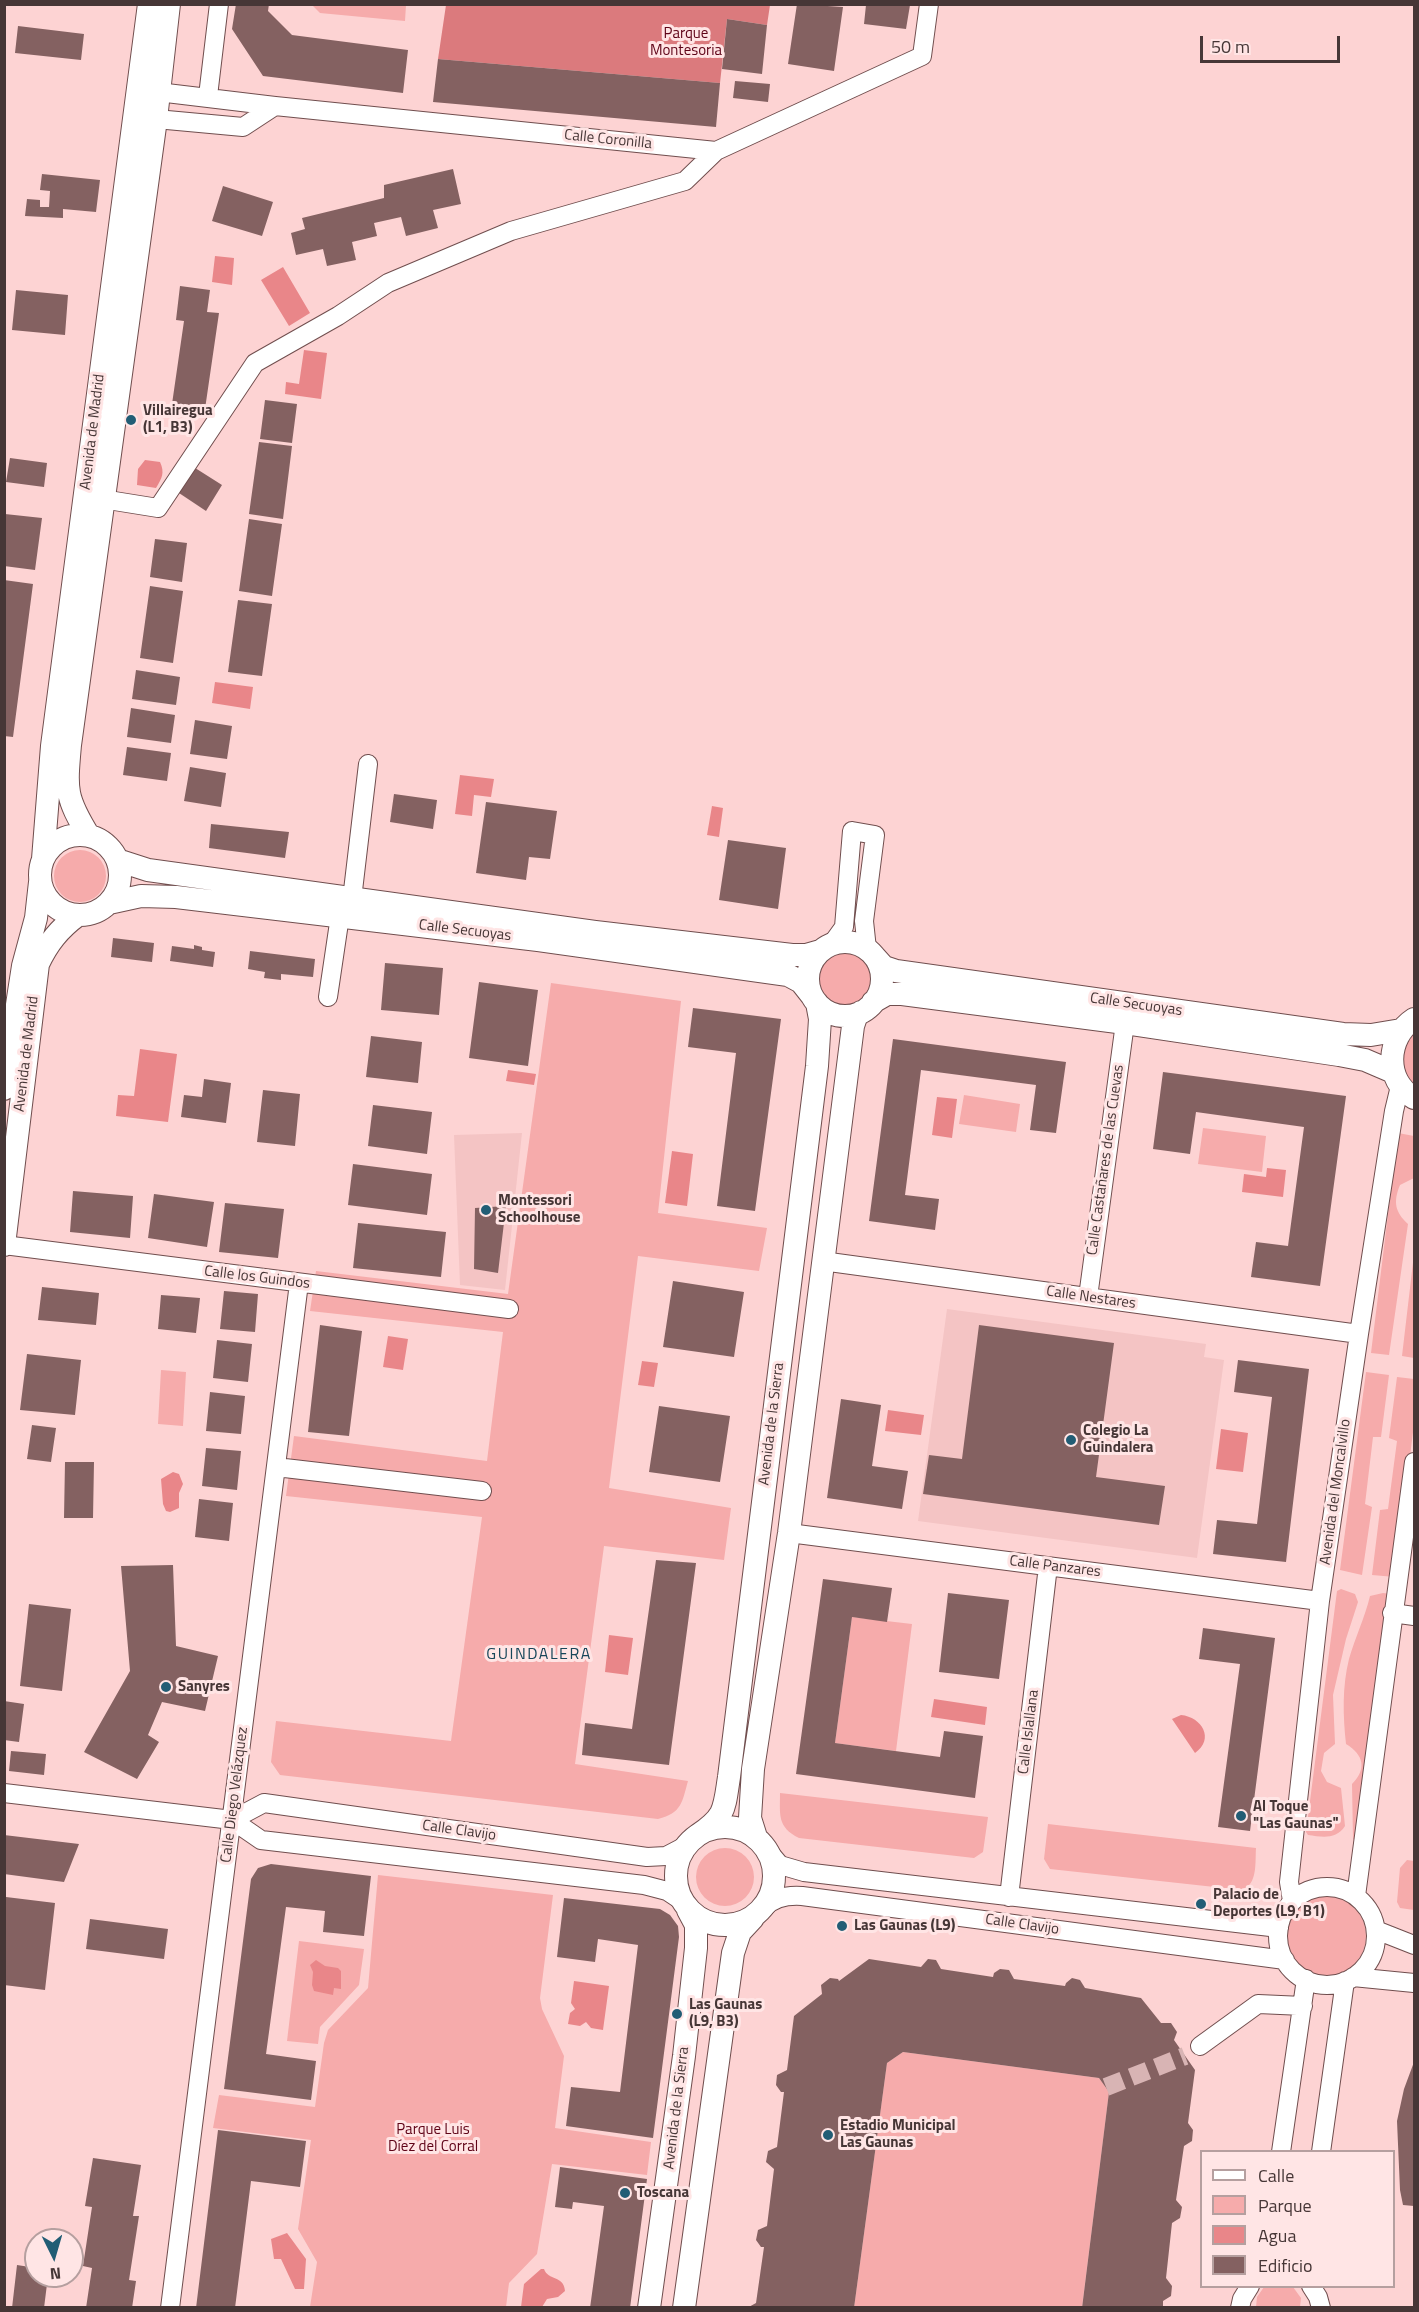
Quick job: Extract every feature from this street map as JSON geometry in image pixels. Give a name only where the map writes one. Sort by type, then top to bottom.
[{"type":"main road","name":"Avenida de Madrid","points":[[4,1089],[23,966],[36,918],[52,746],[149,4]]},
{"type":"main road","name":"Avenida de Madrid","points":[[89,836],[73,809],[67,780],[102,499],[156,119],[169,4]]},
{"type":"main road","points":[[75,836],[89,836],[110,849],[117,860],[120,872],[119,883],[116,894],[109,903],[100,910],[78,915],[57,908],[43,891],[42,870],[51,848],[62,840],[75,836]]},
{"type":"main road","name":"Calle Secuoyas","points":[[117,860],[148,870],[346,908],[538,940],[771,972],[795,978],[815,999]]},
{"type":"main road","name":"Calle Secuoyas","points":[[109,903],[141,896],[176,897],[346,908],[792,955],[806,955],[825,948]]},
{"type":"main road","name":"Avenida de Madrid","points":[[4,1245],[38,964],[48,943],[62,927],[78,915]]},
{"type":"main road","points":[[843,942],[856,943],[871,953],[880,968],[882,980],[879,992],[867,1007],[850,1015],[838,1015],[826,1011],[815,999],[808,984],[808,972],[813,961],[825,948],[843,942]]},
{"type":"main road","name":"Calle Secuoyas","points":[[871,953],[884,967],[896,971],[1343,1034],[1371,1035],[1408,1025]]},
{"type":"main road","name":"Calle Secuoyas","points":[[867,1007],[887,994],[902,994],[1339,1054],[1376,1064],[1403,1085]]},
{"type":"main road","name":"Avenida de la Sierra","points":[[692,1840],[720,1817],[729,1777],[819,1047],[820,1011],[815,999]]},
{"type":"main road","name":"Avenida de la Sierra","points":[[762,1845],[750,1818],[753,1769],[789,1533],[853,1026],[856,1017],[867,1007]]},
{"type":"main road","points":[[1403,1085],[1391,1058],[1394,1043],[1408,1025]]},
{"type":"main road","points":[[684,2307],[733,1953],[740,1932],[758,1913],[771,1895],[775,1881],[774,1866],[762,1845],[743,1830],[727,1827],[712,1828],[692,1840],[679,1858],[676,1873],[677,1888],[685,1906],[699,1919],[726,1926],[740,1924],[758,1913]]},
{"type":"main road","name":"Avenida de la Sierra","points":[[649,2307],[684,2056],[696,1948],[696,1925],[685,1906]]},
{"type":"street","points":[[208,96],[219,4]]},
{"type":"street","points":[[102,499],[158,508],[255,363],[338,316],[388,283],[511,231],[685,181],[716,151],[922,56],[929,4]]},
{"type":"street","name":"Calle Coronilla","points":[[158,92],[716,151]]},
{"type":"street","points":[[156,119],[243,127],[275,106]]},
{"type":"street","points":[[327,997],[346,908],[368,764]]},
{"type":"street","points":[[825,948],[844,927],[852,831],[875,835],[864,921],[871,953]]},
{"type":"street","name":"Calle Castañares de las Cuevas","points":[[1088,1297],[1125,1023]]},
{"type":"street","name":"Avenida del Moncalvillo","points":[[1292,1901],[1289,1882],[1320,1601],[1394,1111],[1403,1085]]},
{"type":"street","name":"Calle los Guindos","points":[[4,1245],[509,1309]]},
{"type":"street","name":"Calle Nestares","points":[[822,1261],[1359,1334]]},
{"type":"street","name":"Calle Diego Velázquez","points":[[170,2307],[299,1283]]},
{"type":"street","points":[[1356,1896],[1414,1462]]},
{"type":"street","points":[[276,1467],[482,1491]]},
{"type":"street","name":"Calle Panzares","points":[[789,1533],[1320,1601]]},
{"type":"street","name":"Calle Islallana","points":[[1009,1897],[1048,1566]]},
{"type":"street","points":[[1392,1614],[1414,1616]]},
{"type":"street","name":"Calle Clavijo","points":[[4,1793],[232,1820],[261,1840],[644,1885],[667,1891],[685,1906]]},
{"type":"street","name":"Calle Clavijo","points":[[232,1820],[264,1803],[647,1857],[666,1856],[692,1840]]},
{"type":"street","name":"Calle Clavijo","points":[[762,1845],[780,1864],[804,1872],[1279,1928]]},
{"type":"street","points":[[1323,1887],[1346,1890],[1356,1896],[1369,1911],[1376,1930],[1371,1957],[1364,1968],[1349,1979],[1332,1984],[1318,1984],[1298,1975],[1285,1960],[1278,1939],[1283,1914],[1292,1901],[1302,1894],[1323,1887]]},
{"type":"street","name":"Calle Clavijo","points":[[758,1913],[775,1899],[802,1896],[1285,1960]]},
{"type":"street","points":[[1376,1930],[1414,1945]]},
{"type":"street","points":[[1349,1979],[1414,1983]]},
{"type":"street","points":[[1321,2150],[1349,1979]]},
{"type":"street","points":[[1281,2150],[1306,1980]]},
{"type":"street","points":[[1200,2046],[1258,2004],[1303,2006]]},
{"type":"street","points":[[1240,2307],[1249,2288]]},
{"type":"street","points":[[1312,2288],[1321,2307]]},
{"type":"shaded area","name":"Montessori Schoolhouse","points":[[522,1133],[505,1290],[460,1285],[454,1135]]},
{"type":"shaded area","name":"Colegio La Guindalera","points":[[947,1309],[1206,1344],[1204,1357],[1224,1360],[1197,1558],[918,1521]]},
{"type":"green space","points":[[312,5],[406,5],[405,21],[320,13]]},
{"type":"green space","name":"Parque Montesoria","points":[[446,5],[770,5],[767,25],[727,19],[720,83],[438,59]]},
{"type":"green space","points":[[80,850],[90,852],[98,858],[104,866],[106,876],[104,886],[98,894],[90,900],[80,902],[70,900],[62,894],[56,886],[54,876],[56,866],[62,858],[70,852]]},
{"type":"green space","points":[[840,945],[852,945],[869,954],[876,965],[878,977],[876,989],[869,1000],[852,1009],[840,1009],[828,1004],[819,995],[814,983],[814,971],[819,959],[828,950]]},
{"type":"green space","points":[[551,983],[681,1001],[658,1213],[767,1228],[759,1271],[638,1256],[609,1488],[731,1508],[724,1560],[604,1546],[575,1764],[688,1781],[680,1806],[666,1817],[658,1819],[280,1775],[271,1762],[276,1721],[451,1741],[482,1517],[286,1496],[294,1436],[487,1461],[503,1332],[310,1311],[316,1271],[508,1294]]},
{"type":"green space","points":[[1414,1026],[1414,1093],[1403,1081],[1400,1043]]},
{"type":"green space","points":[[964,1095],[1020,1104],[1016,1132],[959,1124]]},
{"type":"green space","points":[[1203,1128],[1266,1136],[1262,1172],[1198,1164]]},
{"type":"green space","points":[[1398,1133],[1414,1136],[1414,1178],[1400,1185],[1396,1197],[1398,1211],[1408,1224],[1389,1355],[1371,1353]]},
{"type":"green space","points":[[1414,1254],[1414,1358],[1402,1356]]},
{"type":"green space","points":[[161,1370],[186,1372],[183,1426],[158,1424]]},
{"type":"green space","points":[[1366,1372],[1389,1375],[1381,1437],[1373,1437],[1365,1504],[1372,1507],[1362,1575],[1340,1570]]},
{"type":"green space","points":[[1397,1377],[1414,1379],[1414,1424],[1395,1577],[1372,1575],[1380,1510],[1388,1509],[1397,1441],[1389,1438]]},
{"type":"green space","points":[[1341,1589],[1355,1594],[1358,1602],[1346,1639],[1333,1695],[1335,1744],[1324,1753],[1321,1771],[1327,1782],[1341,1788],[1345,1826],[1333,1836],[1308,1835],[1306,1832],[1337,1591]]},
{"type":"green space","points":[[1391,1594],[1358,1843],[1353,1839],[1352,1784],[1360,1773],[1361,1762],[1357,1753],[1346,1744],[1345,1680],[1349,1659],[1370,1596]]},
{"type":"green space","points":[[852,1617],[912,1624],[896,1751],[835,1743]]},
{"type":"green space","points":[[780,1793],[988,1817],[983,1852],[974,1858],[799,1838],[783,1825],[780,1814]]},
{"type":"green space","points":[[1048,1824],[1256,1848],[1255,1872],[1251,1883],[1242,1890],[1050,1869],[1044,1859]]},
{"type":"green space","points":[[725,1848],[736,1850],[746,1856],[752,1866],[754,1877],[752,1888],[746,1898],[736,1904],[725,1906],[714,1904],[704,1898],[698,1888],[696,1877],[698,1866],[704,1856],[714,1850]]},
{"type":"green space","points":[[1407,1860],[1414,1861],[1414,1910],[1400,1908],[1397,1902],[1400,1868]]},
{"type":"green space","name":"Parque Luis Díez del Corral","points":[[378,1875],[553,1895],[540,1998],[542,2009],[564,2056],[555,2128],[651,2142],[647,2175],[552,2164],[537,2254],[509,2283],[506,2307],[310,2307],[317,2262],[298,2229],[311,2140],[213,2128],[219,2095],[315,2107],[328,2030],[368,1988]]},
{"type":"green space","points":[[1318,1896],[1334,1896],[1355,1907],[1366,1928],[1366,1944],[1355,1965],[1334,1976],[1318,1976],[1304,1970],[1292,1958],[1286,1944],[1286,1928],[1292,1914],[1304,1902]]},
{"type":"green space","points":[[299,1941],[364,1949],[359,1985],[320,2027],[318,2044],[287,2041]]},
{"type":"green space","points":[[903,2052],[1099,2078],[1109,2092],[1082,2307],[854,2308],[887,2063]]},
{"type":"green space","points":[[1263,2288],[1294,2288],[1301,2298],[1300,2307],[1256,2307],[1257,2297]]},
{"type":"water","points":[[215,256],[234,258],[232,285],[212,282]]},
{"type":"water","points":[[283,267],[310,313],[289,326],[261,280]]},
{"type":"water","points":[[304,350],[327,353],[321,399],[285,394],[286,382],[299,384]]},
{"type":"water","points":[[145,460],[160,462],[162,475],[156,488],[137,485],[138,469]]},
{"type":"water","points":[[215,682],[253,687],[250,709],[212,703]]},
{"type":"water","points":[[460,775],[494,779],[491,797],[474,795],[472,816],[455,814]]},
{"type":"water","points":[[712,806],[723,808],[719,837],[707,835]]},
{"type":"water","points":[[140,1049],[177,1054],[168,1122],[116,1116],[118,1095],[134,1096]]},
{"type":"water","points":[[508,1070],[536,1074],[534,1085],[506,1081]]},
{"type":"water","points":[[937,1097],[957,1099],[952,1138],[932,1135]]},
{"type":"water","points":[[672,1151],[693,1154],[687,1206],[665,1203]]},
{"type":"water","points":[[1267,1168],[1286,1170],[1283,1197],[1242,1192],[1244,1174],[1266,1177]]},
{"type":"water","points":[[388,1336],[408,1339],[403,1370],[383,1367]]},
{"type":"water","points":[[642,1361],[658,1363],[654,1387],[638,1385]]},
{"type":"water","points":[[888,1410],[924,1415],[921,1435],[885,1431]]},
{"type":"water","points":[[1221,1429],[1248,1433],[1243,1472],[1216,1469]]},
{"type":"water","points":[[173,1472],[179,1474],[183,1484],[179,1493],[179,1508],[170,1512],[166,1511],[163,1504],[161,1479]]},
{"type":"water","points":[[609,1635],[633,1638],[628,1675],[605,1672]]},
{"type":"water","points":[[934,1699],[987,1707],[985,1725],[931,1717]]},
{"type":"water","points":[[1181,1715],[1200,1724],[1205,1735],[1201,1747],[1195,1753],[1172,1719]]},
{"type":"water","points":[[316,1960],[325,1966],[338,1968],[341,1971],[341,1989],[334,1988],[333,1995],[314,1991],[313,1972],[310,1965]]},
{"type":"water","points":[[574,1981],[609,1986],[603,2030],[591,2028],[586,2022],[580,2026],[568,2024],[570,2013],[575,2009],[571,2003]]},
{"type":"water","points":[[287,2233],[306,2259],[304,2289],[295,2289],[281,2259],[274,2259],[271,2239]]},
{"type":"water","points":[[541,2269],[562,2282],[565,2291],[558,2297],[547,2299],[542,2307],[521,2307],[524,2284]]},
{"type":"building","points":[[236,4],[269,4],[268,11],[292,35],[408,50],[403,93],[263,76],[232,29]]},
{"type":"building","points":[[797,4],[843,7],[834,71],[788,64]]},
{"type":"building","points":[[866,5],[910,5],[906,29],[864,24]]},
{"type":"building","points":[[727,19],[767,25],[762,74],[722,69]]},
{"type":"building","points":[[18,26],[84,34],[81,60],[15,53]]},
{"type":"building","points":[[438,59],[720,83],[716,127],[433,102]]},
{"type":"building","points":[[735,81],[770,84],[768,102],[733,98]]},
{"type":"building","points":[[453,169],[461,204],[433,210],[438,228],[406,236],[401,217],[374,223],[377,236],[352,242],[356,260],[327,266],[323,249],[296,255],[291,233],[305,229],[302,218],[384,198],[384,185]]},
{"type":"building","points":[[42,174],[100,180],[96,212],[63,209],[63,218],[25,216],[27,199],[40,200],[40,207],[49,207],[50,191],[40,190]]},
{"type":"building","points":[[223,186],[273,202],[262,236],[212,221]]},
{"type":"building","points":[[180,286],[210,290],[207,312],[219,313],[205,409],[172,404],[184,321],[176,320]]},
{"type":"building","points":[[16,290],[68,295],[65,335],[12,330]]},
{"type":"building","points":[[265,400],[297,404],[292,443],[260,439]]},
{"type":"building","points":[[259,442],[292,446],[283,519],[249,514]]},
{"type":"building","points":[[10,458],[47,463],[44,487],[6,482]]},
{"type":"building","points":[[192,466],[222,485],[206,511],[176,491]]},
{"type":"building","points":[[5,514],[42,518],[35,570],[4,566]]},
{"type":"building","points":[[249,519],[282,524],[272,596],[239,591]]},
{"type":"building","points":[[155,539],[187,543],[182,582],[150,577]]},
{"type":"building","points":[[4,580],[33,584],[13,737],[4,736]]},
{"type":"building","points":[[150,586],[183,591],[173,663],[140,658]]},
{"type":"building","points":[[238,600],[272,604],[262,676],[228,672]]},
{"type":"building","points":[[136,670],[180,677],[176,705],[132,699]]},
{"type":"building","points":[[131,708],[175,715],[171,743],[127,737]]},
{"type":"building","points":[[195,720],[232,726],[227,759],[190,754]]},
{"type":"building","points":[[127,747],[171,753],[167,781],[123,775]]},
{"type":"building","points":[[190,767],[226,773],[221,807],[184,801]]},
{"type":"building","points":[[394,794],[437,800],[433,829],[390,822]]},
{"type":"building","points":[[486,802],[557,811],[550,859],[529,857],[526,880],[476,873]]},
{"type":"building","points":[[211,824],[289,832],[285,858],[209,848]]},
{"type":"building","points":[[728,840],[786,848],[778,909],[719,900]]},
{"type":"building","points":[[113,938],[154,943],[152,962],[111,957]]},
{"type":"building","points":[[194,945],[202,947],[202,950],[215,952],[213,967],[170,961],[172,946],[194,949]]},
{"type":"building","points":[[250,951],[315,959],[313,977],[281,974],[281,980],[264,978],[265,972],[248,969]]},
{"type":"building","points":[[385,963],[443,968],[439,1015],[381,1010]]},
{"type":"building","points":[[479,982],[538,990],[528,1066],[469,1058]]},
{"type":"building","points":[[693,1008],[781,1019],[755,1211],[717,1206],[736,1053],[688,1047]]},
{"type":"building","points":[[371,1036],[422,1042],[418,1083],[366,1077]]},
{"type":"building","points":[[893,1039],[1066,1062],[1056,1133],[1030,1130],[1036,1085],[921,1070],[905,1195],[939,1199],[935,1230],[869,1221]]},
{"type":"building","points":[[1163,1072],[1346,1096],[1320,1286],[1251,1277],[1256,1242],[1288,1246],[1304,1127],[1196,1112],[1190,1154],[1153,1149]]},
{"type":"building","points":[[204,1079],[231,1083],[226,1123],[181,1117],[184,1095],[202,1097]]},
{"type":"building","points":[[263,1090],[300,1094],[295,1146],[257,1142]]},
{"type":"building","points":[[373,1105],[432,1112],[427,1154],[368,1146]]},
{"type":"building","points":[[353,1164],[432,1174],[427,1215],[348,1205]]},
{"type":"building","points":[[73,1191],[133,1196],[130,1238],[70,1232]]},
{"type":"building","points":[[154,1194],[214,1202],[207,1247],[148,1238]]},
{"type":"building","points":[[225,1203],[284,1209],[278,1258],[219,1252]]},
{"type":"building","points":[[506,1206],[498,1273],[474,1269],[475,1208]]},
{"type":"building","points":[[358,1223],[446,1232],[441,1277],[353,1268]]},
{"type":"building","points":[[673,1281],[744,1292],[734,1357],[663,1347]]},
{"type":"building","points":[[42,1287],[99,1293],[96,1325],[38,1320]]},
{"type":"building","points":[[224,1291],[258,1294],[255,1332],[220,1329]]},
{"type":"building","points":[[161,1295],[200,1298],[196,1333],[158,1329]]},
{"type":"building","points":[[320,1325],[362,1331],[349,1436],[308,1432]]},
{"type":"building","points":[[979,1325],[1114,1343],[1096,1477],[1165,1486],[1159,1525],[923,1494],[929,1455],[962,1459]]},
{"type":"building","points":[[217,1340],[252,1344],[248,1382],[213,1378]]},
{"type":"building","points":[[27,1354],[81,1360],[75,1415],[20,1410]]},
{"type":"building","points":[[1238,1360],[1309,1369],[1286,1562],[1213,1554],[1217,1520],[1257,1524],[1272,1397],[1234,1392]]},
{"type":"building","points":[[210,1392],[245,1396],[241,1434],[206,1431]]},
{"type":"building","points":[[841,1399],[881,1405],[872,1466],[908,1471],[902,1509],[827,1498]]},
{"type":"building","points":[[659,1406],[730,1416],[720,1482],[649,1472]]},
{"type":"building","points":[[32,1425],[56,1428],[51,1462],[27,1459]]},
{"type":"building","points":[[206,1448],[241,1451],[237,1490],[202,1486]]},
{"type":"building","points":[[65,1462],[94,1462],[93,1518],[64,1518]]},
{"type":"building","points":[[199,1499],[233,1503],[229,1541],[195,1537]]},
{"type":"building","points":[[656,1560],[696,1563],[669,1765],[582,1755],[585,1723],[632,1729]]},
{"type":"building","name":"Sanyres","points":[[173,1565],[176,1646],[218,1656],[205,1711],[162,1702],[148,1735],[159,1742],[137,1779],[84,1752],[130,1671],[121,1566]]},
{"type":"building","points":[[823,1579],[892,1588],[887,1622],[852,1617],[835,1743],[940,1757],[944,1731],[983,1736],[975,1798],[796,1774]]},
{"type":"building","points":[[948,1593],[1009,1600],[999,1679],[939,1672]]},
{"type":"building","points":[[29,1604],[71,1609],[62,1691],[20,1686]]},
{"type":"building","points":[[1203,1628],[1275,1638],[1250,1831],[1218,1827],[1240,1664],[1199,1659]]},
{"type":"building","points":[[4,1701],[24,1704],[19,1742],[4,1740]]},
{"type":"building","points":[[11,1751],[46,1754],[44,1775],[9,1771]]},
{"type":"building","points":[[4,1835],[79,1844],[64,1882],[4,1874]]},
{"type":"building","points":[[271,1864],[371,1876],[364,1936],[323,1932],[325,1911],[286,1907],[266,2054],[316,2061],[311,2100],[224,2089],[251,1879],[258,1868]]},
{"type":"building","points":[[6,1897],[55,1903],[45,1990],[4,1985]]},
{"type":"building","points":[[564,1898],[660,1909],[670,1915],[678,1926],[679,1937],[653,2138],[566,2126],[571,2087],[620,2092],[638,1945],[598,1939],[595,1962],[557,1957]]},
{"type":"building","points":[[90,1919],[168,1929],[164,1959],[86,1949]]},
{"type":"building","name":"Estadio Municipal Las Gaunas","points":[[869,1959],[921,1967],[928,1959],[936,1960],[941,1969],[993,1977],[994,1973],[1000,1969],[1009,1970],[1014,1979],[1065,1986],[1072,1978],[1080,1980],[1085,1988],[1141,1998],[1161,2023],[1171,2023],[1177,2032],[1174,2040],[1195,2070],[1188,2123],[1193,2130],[1192,2141],[1184,2146],[1176,2200],[1182,2207],[1180,2218],[1172,2223],[1166,2278],[1172,2286],[1171,2296],[1163,2301],[1163,2308],[1082,2308],[1109,2092],[1099,2078],[903,2052],[887,2063],[854,2308],[747,2308],[756,2303],[764,2247],[761,2247],[756,2240],[758,2230],[767,2226],[774,2169],[766,2162],[768,2151],[777,2147],[784,2092],[781,2092],[776,2085],[777,2075],[787,2070],[794,2016],[822,1994],[821,1985],[830,1978],[839,1981]]},
{"type":"building","points":[[1414,2062],[1414,2206],[1403,2205],[1400,2190],[1397,2121],[1404,2089]]},
{"type":"building","points":[[218,2130],[306,2141],[300,2187],[251,2181],[235,2308],[196,2308]]},
{"type":"building","points":[[93,2158],[141,2165],[133,2216],[139,2216],[129,2280],[136,2281],[132,2308],[86,2308],[92,2268],[84,2266],[84,2259],[92,2207],[85,2206]]},
{"type":"building","points":[[560,2167],[647,2179],[630,2308],[590,2308],[604,2206],[573,2202],[572,2209],[555,2207]]},
{"type":"building","points":[[17,2265],[24,2266],[24,2288],[46,2288],[44,2308],[12,2308]]},
{"type":"tunnel","points":[[1106,2087],[1185,2056]]},
{"type":"place","name":"Villairegua (L1, B3)","points":[[131,420]]},
{"type":"place","name":"Montessori Schoolhouse","points":[[486,1210]]},
{"type":"place","name":"Colegio La Guindalera","points":[[1071,1440]]},
{"type":"place","name":"Sanyres","points":[[166,1687]]},
{"type":"place","name":"Al Toque \"Las Gaunas\"","points":[[1241,1816]]},
{"type":"place","name":"Palacio de Deportes (L9, B1)","points":[[1201,1904]]},
{"type":"place","name":"Las Gaunas (L9)","points":[[842,1926]]},
{"type":"place","name":"Las Gaunas (L9, B3)","points":[[677,2014]]},
{"type":"place","name":"Estadio Municipal Las Gaunas","points":[[828,2135]]},
{"type":"place","name":"Toscana","points":[[625,2193]]},
{"type":"district","name":"GUINDALERA","points":[[539,1655]]}]
